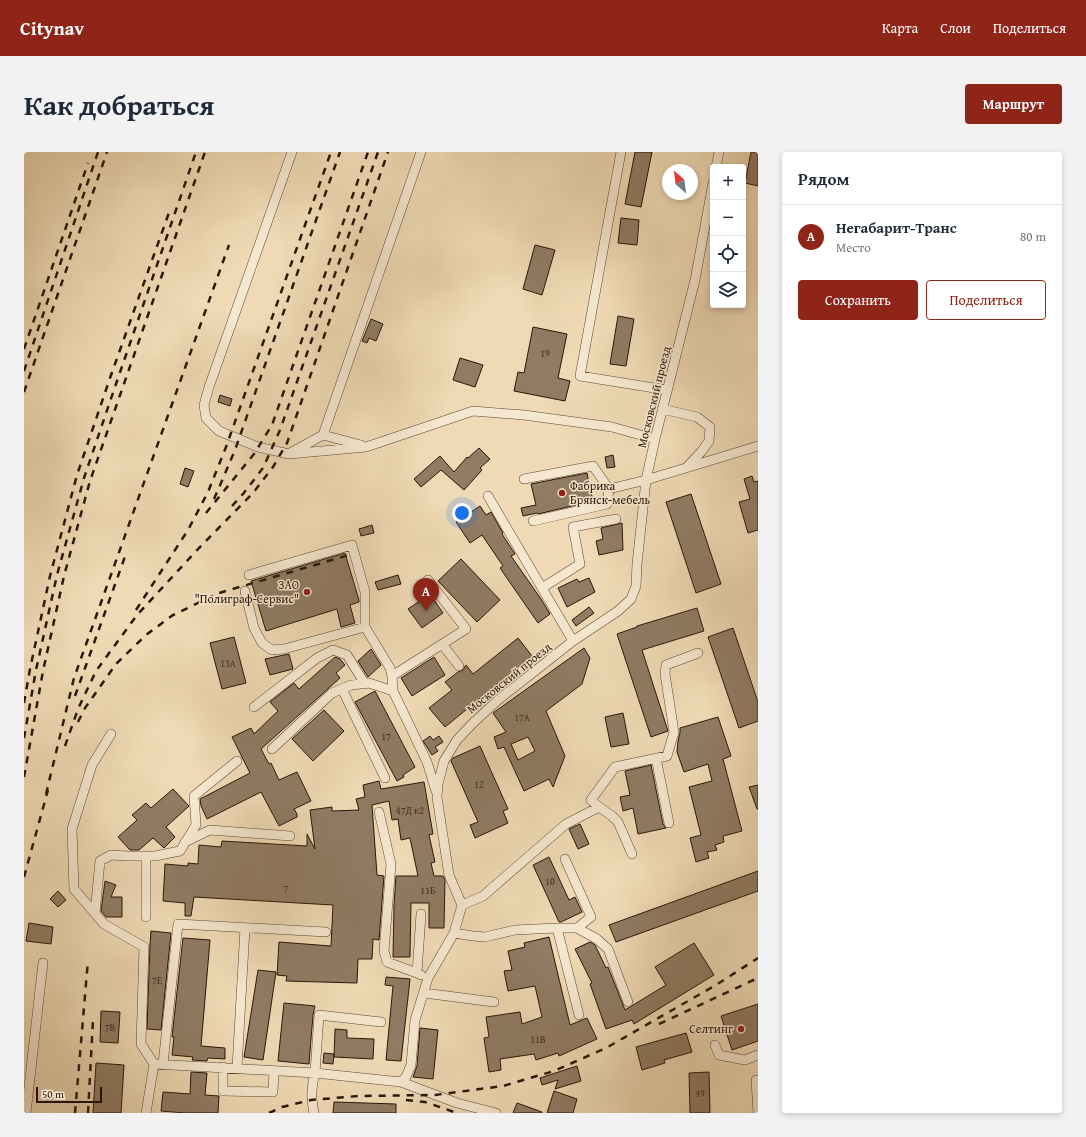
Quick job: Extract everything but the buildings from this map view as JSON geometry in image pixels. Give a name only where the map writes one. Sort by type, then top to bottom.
[{"type":"street","points":[[292,152],[204,405],[206,418],[218,431],[258,447],[289,454],[366,447],[473,411],[524,415],[612,427],[655,439]]},
{"type":"street","points":[[289,454],[324,434],[421,152]]},
{"type":"street","points":[[621,152],[580,376],[667,390]]},
{"type":"street","points":[[717,164],[719,152]]},
{"type":"street","name":"Московский проезд","points":[[462,905],[449,875],[437,797],[438,784],[444,761],[457,740],[498,700],[573,641],[618,611],[631,599],[636,586],[646,480],[662,409],[695,280],[710,199]]},
{"type":"street","points":[[662,409],[697,417],[710,427],[709,441],[702,452],[686,468]]},
{"type":"street","points":[[324,434],[366,447]]},
{"type":"street","points":[[609,489],[646,480],[758,446]]},
{"type":"street","points":[[524,479],[593,466],[609,489],[607,504],[532,521]]},
{"type":"street","points":[[488,496],[573,641]]},
{"type":"street","points":[[542,588],[580,564],[573,527],[616,519]]},
{"type":"street","points":[[249,575],[352,545],[366,592],[365,627],[390,668],[393,691],[427,762],[437,797]]},
{"type":"street","points":[[392,676],[466,629],[428,580]]},
{"type":"street","points":[[244,591],[254,628],[262,643],[272,650],[284,649],[365,627]]},
{"type":"street","points":[[442,644],[459,666]]},
{"type":"street","points":[[254,707],[317,658],[333,650],[347,655],[365,684]]},
{"type":"street","points":[[632,854],[618,822],[591,800],[615,767],[667,756],[674,732],[664,674],[666,665],[698,653]]},
{"type":"street","points":[[272,749],[332,692],[351,685],[369,683],[393,691]]},
{"type":"street","points":[[342,689],[385,778]]},
{"type":"street","points":[[111,734],[92,764],[72,829],[74,889],[104,924],[144,948],[141,1044],[154,1064],[146,1113]]},
{"type":"street","points":[[656,758],[670,823]]},
{"type":"street","points":[[95,913],[100,861],[110,855],[155,856],[180,850],[196,824],[194,796],[237,761]]},
{"type":"street","points":[[401,1082],[406,1077],[411,1065],[415,1020],[428,978],[454,933],[462,905],[483,896],[566,824],[599,807]]},
{"type":"street","points":[[379,812],[391,864],[384,951],[387,962],[428,978]]},
{"type":"street","points":[[185,842],[210,830],[290,836]]},
{"type":"street","points":[[146,856],[146,917]]},
{"type":"street","points":[[565,859],[591,917],[577,928]]},
{"type":"street","points":[[417,973],[421,914]]},
{"type":"street","points":[[163,1064],[178,924],[326,932]]},
{"type":"street","points":[[237,1068],[244,928]]},
{"type":"street","points":[[557,928],[579,1015]]},
{"type":"street","points":[[454,933],[485,937],[515,930],[577,928],[597,939],[608,950],[628,1002]]},
{"type":"street","points":[[26,1113],[43,963]]},
{"type":"street","points":[[424,993],[494,1002]]},
{"type":"street","points":[[314,1113],[311,1100],[311,1089],[315,1073],[319,1015],[381,1022]]},
{"type":"street","points":[[715,1045],[719,1055],[745,1060],[758,1056]]},
{"type":"street","points":[[154,1064],[274,1070],[401,1082],[457,1103],[496,1113]]},
{"type":"street","points":[[223,1067],[223,1091],[273,1092],[274,1070]]},
{"type":"street","points":[[756,1080],[758,1112]]},
{"type":"railway","points":[[24,371],[98,152]]},
{"type":"railway","points":[[24,392],[107,152]]},
{"type":"railway","points":[[24,738],[36,670],[57,575],[84,478],[196,152]]},
{"type":"railway","points":[[24,777],[43,671],[64,576],[90,481],[205,152]]},
{"type":"railway","points":[[136,610],[188,530],[208,492],[226,447],[331,152]]},
{"type":"railway","points":[[214,499],[235,450],[340,152]]},
{"type":"railway","points":[[206,513],[254,454],[272,425],[368,152]]},
{"type":"railway","points":[[232,506],[263,468],[280,430],[378,152]]},
{"type":"railway","points":[[65,746],[78,709],[96,671],[137,615],[199,548],[253,493],[273,467],[287,443],[388,152]]},
{"type":"railway","points":[[24,349],[88,163]]},
{"type":"railway","points":[[24,703],[50,576],[77,475],[171,207]]},
{"type":"railway","points":[[46,794],[74,678],[229,245]]},
{"type":"railway","points":[[75,696],[127,551]]},
{"type":"railway","points":[[78,722],[85,708],[116,664],[146,635],[173,615],[219,593],[349,555]]},
{"type":"railway","points":[[24,877],[48,790]]},
{"type":"railway","points":[[269,1113],[282,1107],[311,1100],[358,1096],[435,1095],[503,1086],[554,1071],[606,1048],[716,985],[758,958]]},
{"type":"railway","points":[[75,1113],[88,960]]},
{"type":"railway","points":[[659,1024],[758,978]]},
{"type":"railway","points":[[88,1113],[93,1020]]},
{"type":"railway","points":[[406,1100],[425,1102],[457,1113]]},
{"type":"place","name":"Фабрика Брянск-мебель","points":[[562,493]]},
{"type":"place","name":"ЗАО \"Полиграф-Сервис\"","points":[[307,592]]},
{"type":"place","name":"Негабарит-Транс","points":[[426,611]]},
{"type":"place","name":"Селтинг","points":[[741,1029]]}]
